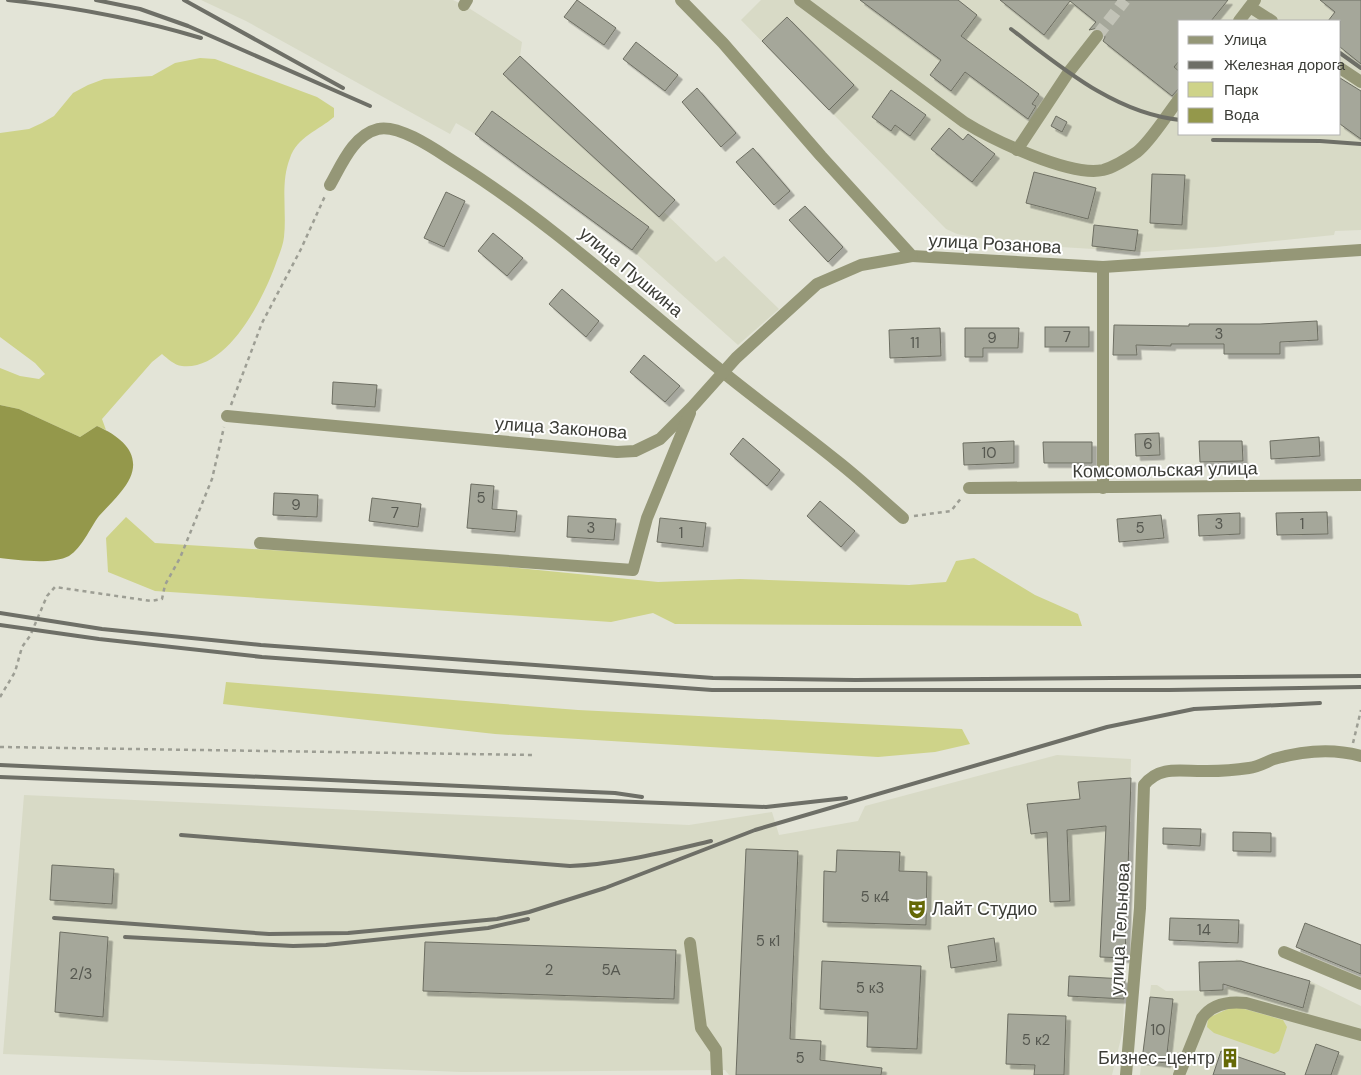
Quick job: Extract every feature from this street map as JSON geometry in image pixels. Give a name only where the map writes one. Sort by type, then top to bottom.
[{"type":"street","name":"улица Розанова","points":[[681,0],[723,42],[820,156],[912,256],[1103,267],[1361,250]]},
{"type":"street","points":[[800,0],[964,122],[992,140],[1017,150],[1087,171],[1104,170],[1123,162],[1139,150],[1178,101]]},
{"type":"street","points":[[1240,20],[1253,3],[1271,20]]},
{"type":"street","points":[[1017,150],[1068,73],[1097,36]]},
{"type":"street","points":[[1341,69],[1361,82]]},
{"type":"street","name":"улица Пушкина","points":[[330,185],[354,146],[366,135],[378,129],[393,130],[424,142],[498,188],[548,226],[723,372],[837,461],[903,518]]},
{"type":"street","name":"улица Законова","points":[[227,416],[617,452],[635,451],[647,447],[660,439],[736,358],[817,284],[861,265],[912,256]]},
{"type":"street","points":[[1103,267],[1103,488]]},
{"type":"street","points":[[260,543],[633,570],[647,518],[693,406]]},
{"type":"street","name":"Комсомольская улица","points":[[969,488],[1361,485]]},
{"type":"street","name":"улица Тельнова","points":[[1126,1075],[1140,908],[1144,784],[1149,778],[1172,769],[1206,771],[1251,768],[1297,754],[1317,752],[1356,754]]},
{"type":"street","points":[[690,943],[701,1028],[716,1050],[718,1075]]},
{"type":"street","points":[[1284,952],[1361,984]]},
{"type":"street","points":[[1179,1075],[1207,1010],[1226,1003],[1246,1003],[1361,1035]]},
{"type":"path","points":[[0,697],[15,672],[22,647],[30,636],[48,596],[55,587],[151,601],[162,599],[165,585],[180,558],[212,479],[227,416],[262,323],[301,249],[330,185]]},
{"type":"path","points":[[903,518],[950,511],[969,488]]},
{"type":"path","points":[[1356,754],[1361,710]]},
{"type":"path","points":[[0,748],[534,755]]},
{"type":"shaded area","points":[[201,0],[453,0],[464,5],[522,42],[520,56],[675,200],[664,212],[716,262],[724,256],[779,309],[738,345],[632,250],[475,134],[456,123],[450,134],[246,21]]},
{"type":"shaded area","points":[[761,0],[1361,0],[1361,230],[1335,231],[1334,235],[1216,247],[1142,252],[1012,244],[957,234],[946,229],[741,20]]},
{"type":"shaded area","points":[[1057,755],[1131,759],[1123,1030],[1112,1075],[729,1075],[725,1070],[461,1072],[3,1054],[24,795],[689,825],[772,812],[779,835],[858,821],[865,806]]},
{"type":"shaded area","points":[[1236,959],[1310,981],[1361,1006],[1361,1075],[1140,1075],[1151,985],[1157,985],[1166,991],[1223,990],[1228,986]]},
{"type":"green space","points":[[200,58],[215,59],[317,97],[334,108],[334,117],[303,139],[290,158],[285,177],[283,244],[269,281],[252,314],[228,346],[214,357],[198,365],[182,366],[171,362],[162,354],[152,362],[102,419],[106,430],[97,426],[80,437],[19,409],[0,405],[0,368],[20,376],[39,379],[45,374],[35,363],[0,337],[0,133],[29,129],[42,123],[54,116],[73,93],[104,79],[152,76],[175,63]]},
{"type":"green space","points":[[126,517],[155,543],[448,561],[658,582],[740,579],[909,585],[946,582],[956,561],[974,558],[1035,595],[1078,614],[1082,626],[675,624],[653,613],[611,622],[155,591],[108,572],[106,538]]},
{"type":"green space","points":[[226,682],[578,710],[962,729],[970,744],[935,752],[878,757],[495,734],[223,704]]},
{"type":"green space","points":[[1230,1008],[1241,1008],[1283,1020],[1287,1027],[1279,1051],[1274,1054],[1214,1033],[1207,1027],[1208,1018]]},
{"type":"water","points":[[0,405],[19,409],[80,437],[97,426],[118,438],[131,453],[133,462],[128,482],[99,516],[86,538],[69,556],[62,559],[44,561],[0,558]]},
{"type":"building","points":[[577,0],[616,28],[604,45],[564,17]]},
{"type":"building","points":[[860,0],[958,0],[977,15],[961,36],[1039,94],[1032,104],[1036,106],[1028,119],[965,72],[951,91],[930,75],[941,60]]},
{"type":"building","points":[[1000,0],[1228,0],[1212,20],[1178,20],[1178,62],[1174,67],[1178,70],[1178,89],[1172,96],[1103,41],[1105,37],[1102,30],[1098,28],[1089,30],[1096,22],[1070,1],[1044,35]]},
{"type":"building","points":[[1320,0],[1361,0],[1361,64],[1341,48],[1341,20],[1329,20],[1335,12]]},
{"type":"building","points":[[787,17],[854,85],[829,110],[762,41]]},
{"type":"building","points":[[636,42],[678,75],[665,91],[623,59]]},
{"type":"building","points":[[520,56],[675,200],[659,217],[503,74]]},
{"type":"building","points":[[1341,79],[1361,91],[1361,139],[1341,125]]},
{"type":"building","points":[[697,88],[736,133],[721,147],[682,102]]},
{"type":"building","points":[[891,90],[926,115],[910,136],[895,125],[891,131],[872,117]]},
{"type":"building","points":[[492,111],[649,227],[632,250],[475,134]]},
{"type":"building","points":[[1056,116],[1067,122],[1062,132],[1051,126]]},
{"type":"building","points":[[949,128],[963,140],[968,134],[995,154],[972,182],[931,149]]},
{"type":"building","points":[[753,148],[790,191],[774,205],[736,162]]},
{"type":"building","points":[[1034,172],[1096,188],[1088,219],[1026,203]]},
{"type":"building","points":[[1152,174],[1185,175],[1182,225],[1150,223]]},
{"type":"building","points":[[446,192],[465,201],[444,247],[424,238]]},
{"type":"building","points":[[805,206],[843,247],[828,262],[789,220]]},
{"type":"building","points":[[1094,225],[1138,230],[1135,251],[1092,246]]},
{"type":"building","points":[[493,233],[523,258],[507,276],[478,251]]},
{"type":"building","points":[[562,289],[599,321],[586,337],[549,304]]},
{"type":"building","points":[[1317,321],[1318,340],[1280,342],[1280,354],[1224,354],[1224,344],[1171,344],[1171,346],[1136,345],[1137,355],[1113,355],[1114,325],[1189,326],[1189,324],[1260,324]]},
{"type":"building","points":[[1045,327],[1089,327],[1089,347],[1045,347]]},
{"type":"building","points":[[940,328],[941,356],[890,358],[889,330]]},
{"type":"building","points":[[965,328],[1019,328],[1018,348],[983,348],[983,357],[965,357]]},
{"type":"building","points":[[644,355],[680,386],[665,402],[630,372]]},
{"type":"building","points":[[333,382],[377,385],[375,407],[332,404]]},
{"type":"building","points":[[1159,433],[1160,455],[1136,456],[1135,434]]},
{"type":"building","points":[[1319,437],[1320,456],[1271,459],[1270,441]]},
{"type":"building","points":[[743,438],[780,470],[767,486],[730,454]]},
{"type":"building","points":[[1014,441],[1014,463],[964,465],[963,443]]},
{"type":"building","points":[[1199,441],[1242,441],[1243,461],[1200,462]]},
{"type":"building","points":[[1043,442],[1092,442],[1092,463],[1044,463]]},
{"type":"building","points":[[471,484],[494,486],[492,509],[517,511],[515,532],[467,528]]},
{"type":"building","points":[[274,493],[318,495],[317,517],[273,515]]},
{"type":"building","points":[[372,498],[421,504],[418,527],[369,521]]},
{"type":"building","points":[[820,501],[855,531],[841,547],[807,516]]},
{"type":"building","points":[[1327,512],[1328,534],[1277,535],[1276,513]]},
{"type":"building","points":[[1240,513],[1240,534],[1199,536],[1198,515]]},
{"type":"building","points":[[1161,515],[1164,538],[1119,542],[1117,519]]},
{"type":"building","points":[[568,516],[616,519],[614,540],[567,537]]},
{"type":"building","points":[[660,518],[706,523],[703,547],[657,542]]},
{"type":"building","points":[[1131,778],[1125,958],[1100,957],[1106,826],[1067,830],[1070,901],[1050,902],[1047,832],[1031,834],[1027,804],[1080,799],[1078,782]]},
{"type":"building","points":[[1163,828],[1201,829],[1200,846],[1163,844]]},
{"type":"building","points":[[1233,832],[1271,833],[1271,852],[1233,851]]},
{"type":"building","points":[[746,849],[798,851],[790,1039],[821,1041],[820,1060],[882,1068],[881,1075],[736,1075]]},
{"type":"building","points":[[837,850],[900,852],[899,871],[927,872],[926,925],[823,922],[824,871],[836,872]]},
{"type":"building","points":[[52,865],[114,869],[112,904],[50,900]]},
{"type":"building","points":[[1170,918],[1239,920],[1238,943],[1169,940]]},
{"type":"building","points":[[1305,923],[1361,945],[1361,974],[1296,947]]},
{"type":"building","points":[[60,932],[108,937],[103,1017],[55,1012]]},
{"type":"building","points":[[994,938],[997,961],[951,968],[948,946]]},
{"type":"building","points":[[425,942],[676,950],[674,999],[423,991]]},
{"type":"building","points":[[822,961],[921,966],[917,1049],[867,1047],[868,1012],[820,1009]]},
{"type":"building","points":[[1241,961],[1310,981],[1303,1008],[1223,984],[1223,990],[1200,991],[1199,962]]},
{"type":"building","points":[[1069,976],[1125,979],[1124,999],[1068,996]]},
{"type":"building","points":[[1150,997],[1173,999],[1166,1063],[1142,1060]]},
{"type":"building","points":[[1008,1014],[1066,1016],[1064,1075],[1034,1075],[1035,1065],[1006,1064]]},
{"type":"building","points":[[1316,1044],[1339,1052],[1331,1075],[1305,1075]]},
{"type":"building","name":"Бизнес-центр","points":[[1221,1051],[1285,1073],[1285,1075],[1213,1075]]},
{"type":"tunnel","points":[[1097,36],[1125,0]]},
{"type":"railway","points":[[8,0],[105,14],[201,38]]},
{"type":"railway","points":[[96,0],[140,9],[188,26],[370,106]]},
{"type":"railway","points":[[184,0],[343,88]]},
{"type":"railway","points":[[1011,29],[1069,73],[1111,98],[1156,116],[1178,120]]},
{"type":"railway","points":[[1341,54],[1361,68]]},
{"type":"railway","points":[[1213,140],[1320,141],[1361,144]]},
{"type":"railway","points":[[0,613],[102,629],[261,645],[713,678],[855,680],[1361,676]]},
{"type":"railway","points":[[0,625],[99,639],[262,657],[712,690],[1169,690],[1361,687]]},
{"type":"railway","points":[[54,918],[269,934],[348,933],[497,919],[529,912],[605,888],[755,830],[1107,727],[1194,709],[1320,703]]},
{"type":"railway","points":[[0,765],[615,793],[642,797]]},
{"type":"railway","points":[[0,777],[766,807],[846,798]]},
{"type":"railway","points":[[181,835],[570,866],[624,860],[711,841]]},
{"type":"railway","points":[[125,937],[293,946],[326,945],[488,928],[528,919]]},
{"type":"place","name":"Лайт Студио","points":[[917,909]]},
{"type":"place","name":"Бизнес-центр","points":[[1230,1058]]}]
